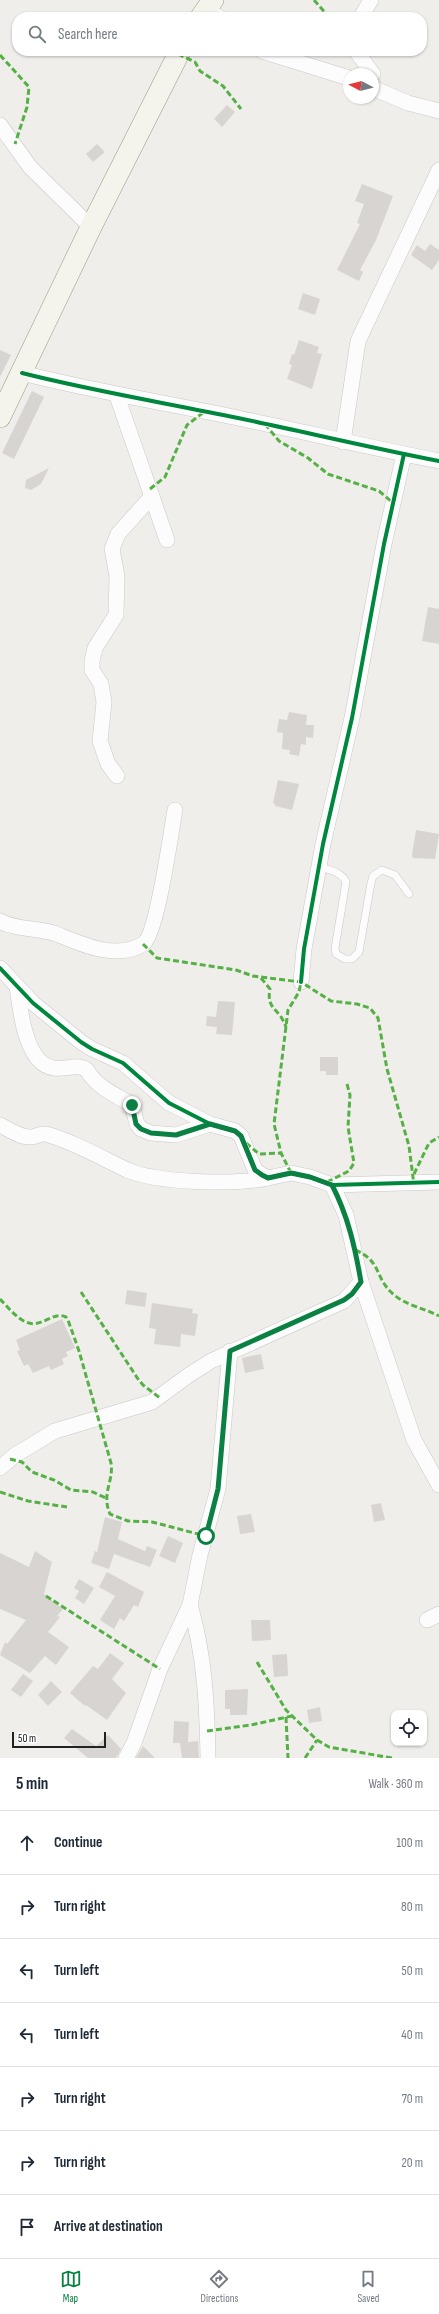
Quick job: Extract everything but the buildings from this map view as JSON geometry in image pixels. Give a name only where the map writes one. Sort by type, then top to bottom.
[{"type":"street","points":[[364,12],[371,0]]},
{"type":"street","points":[[0,417],[91,227],[177,56]]},
{"type":"street","points":[[278,56],[343,76]]},
{"type":"street","points":[[360,56],[369,68]]},
{"type":"street","points":[[379,83],[387,94]]},
{"type":"street","points":[[379,91],[408,103],[439,111]]},
{"type":"street","points":[[0,125],[30,167],[91,227]]},
{"type":"street","points":[[342,442],[358,341],[439,170]]},
{"type":"street","points":[[22,373],[118,396],[238,418],[342,442],[439,461]]},
{"type":"street","points":[[118,396],[167,540]]},
{"type":"street","points":[[301,982],[305,944],[320,867],[352,718],[392,502],[404,454]]},
{"type":"street","points":[[117,776],[108,764],[100,741],[104,702],[101,684],[92,670],[92,661],[98,644],[116,615],[117,576],[112,549],[118,534],[152,496]]},
{"type":"street","points":[[0,921],[14,926],[58,934],[81,945],[92,948],[126,951],[144,944],[149,938],[156,915],[176,810]]},
{"type":"street","points":[[0,968],[33,1002],[92,1049],[123,1063],[169,1103],[210,1124],[235,1131],[241,1136],[255,1170],[268,1178]]},
{"type":"street","points":[[17,986],[25,1036],[40,1060],[48,1067],[55,1069],[73,1066],[87,1070],[90,1076],[103,1088],[132,1105],[136,1124],[141,1129],[151,1133],[176,1135],[210,1124]]},
{"type":"street","points":[[0,1125],[31,1138],[44,1134],[86,1149],[143,1176],[206,1181],[256,1181],[291,1173],[310,1177],[332,1185],[439,1182]]},
{"type":"street","points":[[332,1185],[348,1220],[361,1282],[414,1440],[439,1485]]},
{"type":"street","points":[[0,1468],[15,1455],[55,1431],[152,1402],[189,1375],[230,1351],[344,1300],[352,1294],[361,1282]]},
{"type":"street","points":[[126,1758],[134,1743],[160,1669],[190,1605],[200,1555],[218,1489],[230,1351]]},
{"type":"street","points":[[190,1605],[198,1631],[205,1678],[208,1758]]},
{"type":"lane","points":[[320,867],[338,873],[344,877],[346,882],[335,948],[336,954],[345,959],[352,959],[358,952],[371,883],[376,873],[382,870],[395,875],[409,894]]},
{"type":"marked path","points":[[314,0],[325,12]]},
{"type":"marked path","points":[[0,55],[29,87],[27,107],[15,144]]},
{"type":"marked path","points":[[182,56],[195,62],[200,71],[223,86],[241,109]]},
{"type":"marked path","points":[[150,489],[165,477],[187,425],[204,412]]},
{"type":"marked path","points":[[265,424],[279,441],[308,458],[328,474],[379,491],[392,502]]},
{"type":"marked path","points":[[143,944],[157,958],[236,970],[253,976],[301,982],[331,1001],[357,1004],[370,1008],[378,1018],[387,1069],[409,1146],[414,1185]]},
{"type":"marked path","points":[[261,978],[270,989],[269,996],[271,1005],[283,1020],[286,1027]]},
{"type":"marked path","points":[[291,1173],[281,1153],[274,1124],[288,1010],[299,992],[301,982]]},
{"type":"marked path","points":[[327,1182],[349,1171],[354,1163],[348,1127],[350,1095],[347,1084]]},
{"type":"marked path","points":[[414,1174],[429,1143],[439,1137]]},
{"type":"marked path","points":[[246,1143],[259,1154],[281,1153]]},
{"type":"marked path","points":[[355,1250],[363,1254],[374,1264],[387,1287],[402,1301],[439,1316]]},
{"type":"marked path","points":[[81,1292],[138,1379],[143,1385],[160,1398]]},
{"type":"marked path","points":[[0,1299],[15,1315],[31,1324],[42,1322],[56,1316],[66,1317],[68,1320],[79,1351],[111,1463],[111,1476],[107,1494],[110,1514],[128,1521],[152,1522],[206,1536]]},
{"type":"marked path","points":[[10,1459],[22,1462],[32,1472],[54,1480],[71,1490],[93,1492],[106,1498]]},
{"type":"marked path","points":[[0,1492],[28,1501],[67,1507]]},
{"type":"marked path","points":[[46,1596],[160,1669]]},
{"type":"marked path","points":[[257,1662],[286,1710],[317,1740],[329,1747],[392,1758]]},
{"type":"marked path","points":[[207,1731],[251,1725],[292,1716]]},
{"type":"marked path","points":[[286,1717],[288,1758]]},
{"type":"marked path","points":[[305,1758],[317,1740]]},
{"type":"cycle path","points":[[22,373],[76,386],[238,418],[439,461]]},
{"type":"cycle path","points":[[301,982],[304,949],[323,844],[352,718],[384,544],[404,454]]},
{"type":"cycle path","points":[[0,968],[33,1003],[81,1042],[92,1049],[123,1063],[169,1103],[210,1124],[235,1131],[241,1136],[255,1170],[268,1178],[291,1173],[310,1177],[332,1185],[439,1182]]},
{"type":"route","points":[[132,1105],[135,1112],[136,1124],[141,1129],[151,1133],[176,1135],[210,1124],[235,1131],[244,1140],[255,1170],[262,1175],[268,1178],[291,1173],[310,1177],[332,1185],[343,1205],[351,1231],[361,1282],[352,1294],[344,1300],[308,1318],[230,1351],[218,1489],[206,1536]]}]
